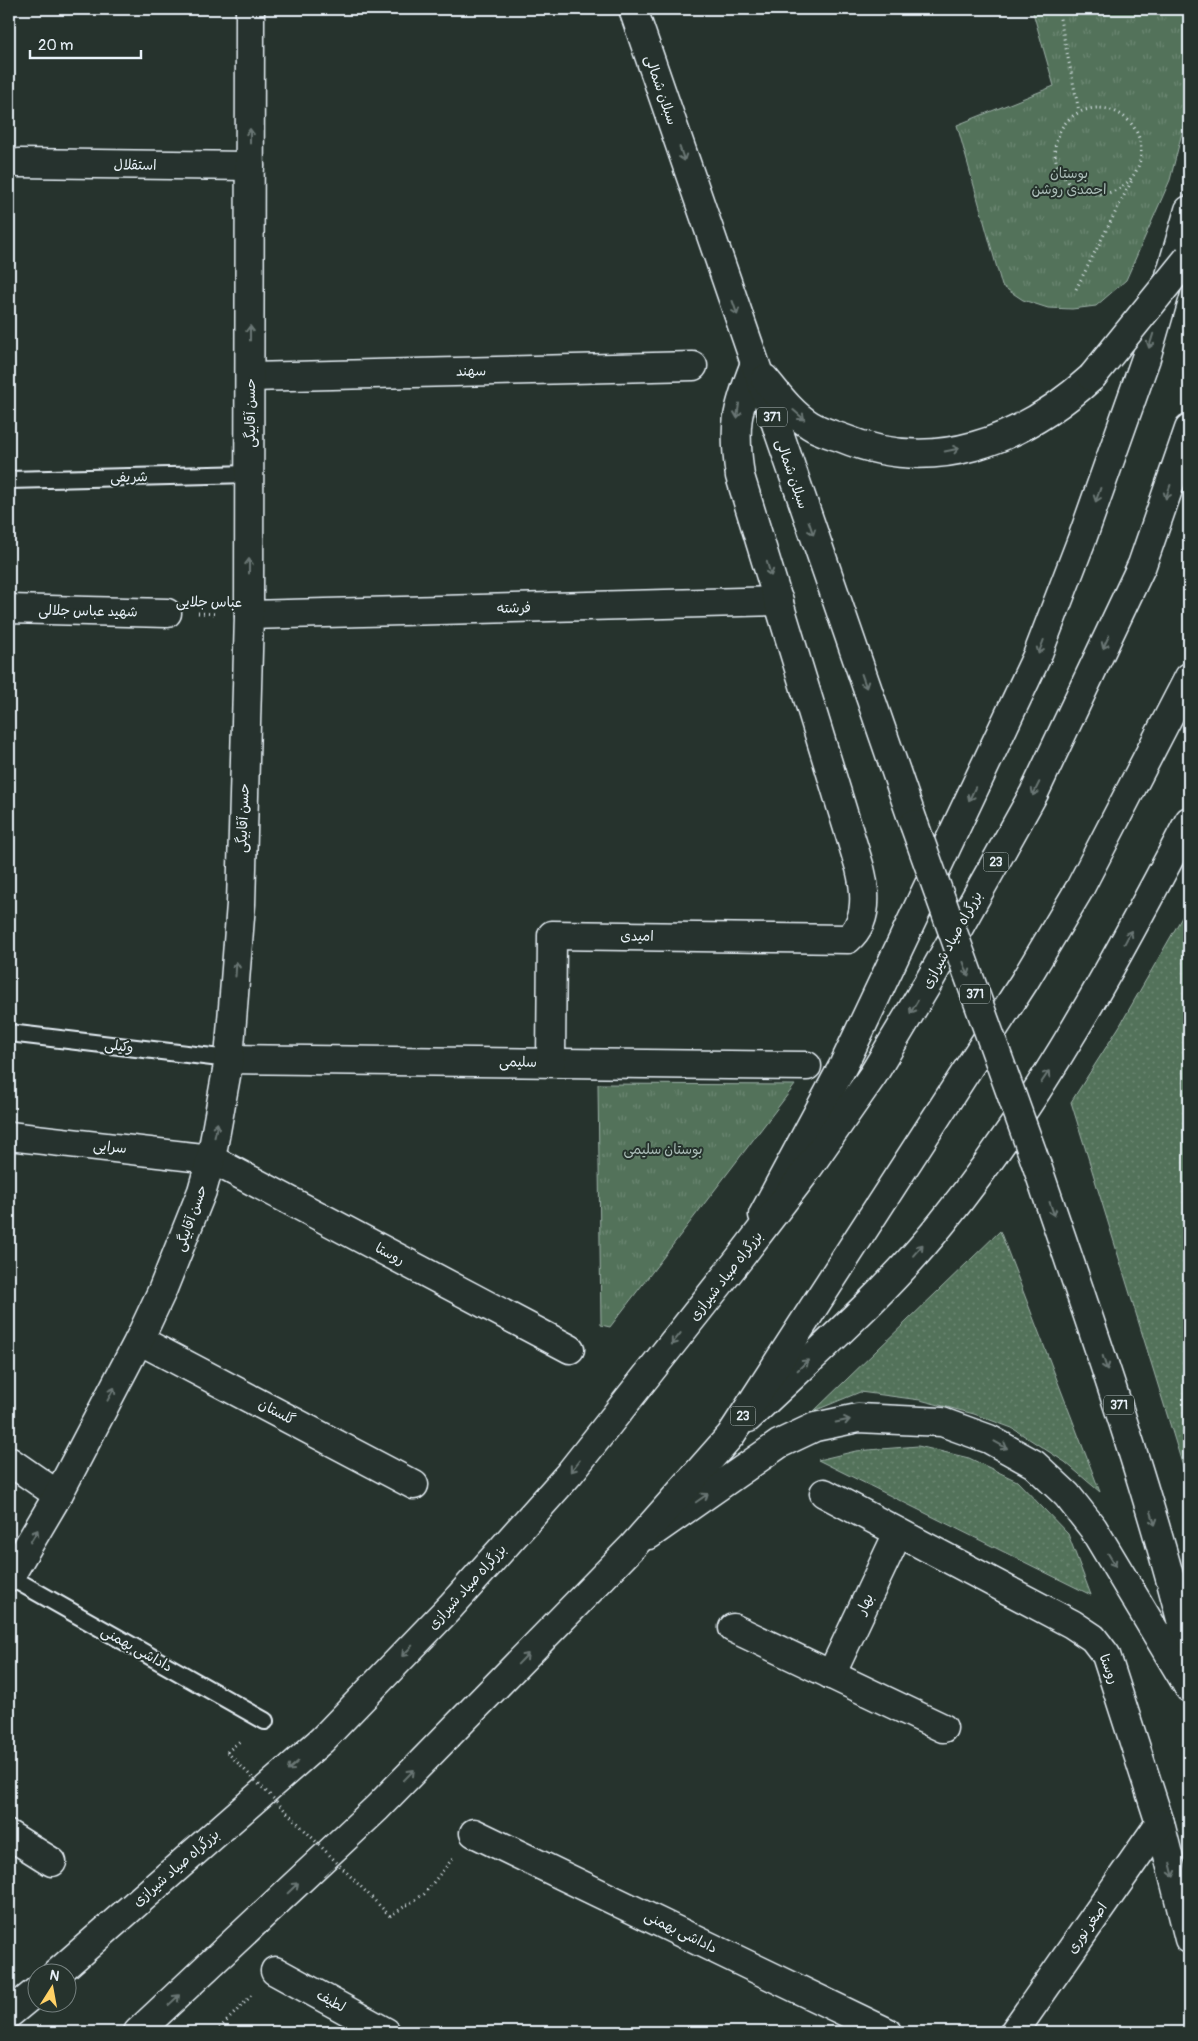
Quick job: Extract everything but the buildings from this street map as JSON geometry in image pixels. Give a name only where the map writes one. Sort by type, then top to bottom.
[{"type":"main road","name":"حسن آقابیگی","points":[[9,1578],[58,1495],[140,1340],[190,1226],[210,1158],[229,1060],[240,904],[249,615],[250,9]]},
{"type":"main road","name":"سبلان شمالی","points":[[633,9],[754,366],[914,824],[1036,1163],[1122,1413],[1167,1564],[1189,1652]]},
{"type":"main road","name":"استقلال","points":[[19,163],[250,166]]},
{"type":"main road","points":[[739,1259],[844,1064],[1037,656],[1082,539],[1146,358],[1189,210]]},
{"type":"main road","points":[[779,601],[740,476],[735,438],[739,405],[754,366],[782,400],[810,425],[868,449],[924,455],[984,444],[1036,421],[1066,401],[1092,377],[1189,257]]},
{"type":"main road","name":"سهند","points":[[250,377],[693,366]]},
{"type":"main road","name":"بزرگراه صیاد شیرازی","points":[[67,1964],[322,1740],[451,1606],[569,1474],[804,1174],[873,1075],[928,983],[1034,794],[1142,565],[1189,430]]},
{"type":"main road","name":"فرشته","points":[[249,615],[779,601]]},
{"type":"main road","name":"امیدی","points":[[551,1062],[552,935],[848,939],[858,931],[865,888],[779,601]]},
{"type":"main road","name":"شهید عباس جلالی","points":[[9,609],[168,613]]},
{"type":"main road","name":"23","points":[[138,2032],[376,1808],[633,1546],[730,1435],[1024,982],[1080,888],[1189,677]]},
{"type":"main road","points":[[730,1435],[891,1281],[942,1223],[1000,1145],[1065,1047],[1118,956],[1189,821]]},
{"type":"main road","name":"سلیمی","points":[[229,1060],[807,1066]]},
{"type":"main road","name":"سرایی","points":[[9,1136],[210,1158]]},
{"type":"main road","name":"روستا","points":[[210,1158],[570,1349]]},
{"type":"main road","name":"گلستان","points":[[140,1340],[414,1484]]},
{"type":"main road","points":[[633,1546],[779,1444],[815,1427],[858,1418],[942,1422],[989,1439],[1034,1464],[1067,1496],[1093,1528],[1189,1688]]},
{"type":"main road","points":[[9,1461],[58,1495]]},
{"type":"main road","name":"روستا","points":[[824,1493],[898,1534],[1072,1624],[1093,1638],[1106,1655],[1160,1823],[1189,1939]]},
{"type":"main road","name":"بهار","points":[[831,1674],[898,1534]]},
{"type":"main road","points":[[733,1628],[943,1728]]},
{"type":"main road","name":"اصغر نوری","points":[[1014,2032],[1160,1823]]},
{"type":"main road","name":"داداشی بهمنی","points":[[474,1833],[887,2032]]},
{"type":"main road","points":[[9,1835],[52,1862]]},
{"type":"main road","name":"لطیف","points":[[275,1971],[386,2032]]},
{"type":"main road","points":[[9,2014],[28,1998]]},
{"type":"lane","name":"شریفی","points":[[9,480],[250,474]]},
{"type":"lane","name":"وکیلی","points":[[9,1033],[229,1060]]},
{"type":"lane","name":"داداشی بهمنی","points":[[9,1578],[265,1721]]},
{"type":"path","points":[[1058,9],[1079,111]]},
{"type":"path","points":[[1076,289],[1136,173],[1141,160],[1142,146],[1138,133],[1130,121],[1120,112],[1106,108],[1092,108],[1079,111],[1067,120],[1058,132],[1054,146],[1055,160],[1061,174],[1071,186],[1084,192],[1106,193],[1126,184],[1136,173]]},
{"type":"path","name":"عباس جلایی","points":[[168,613],[249,615]]},
{"type":"path","points":[[227,1752],[390,1916],[424,1894],[474,1833]]},
{"type":"path","points":[[216,2032],[275,1971]]},
{"type":"green space","name":"بوستان احمدی روشن","points":[[1032,9],[1189,9],[1189,103],[1170,180],[1126,280],[1096,306],[1072,309],[1048,308],[1023,300],[1002,286],[957,125],[1054,86]]},
{"type":"green space","points":[[1189,905],[1189,1486],[1071,1102],[1119,1027]]},
{"type":"green space","name":"بوستان سلیمی","points":[[598,1084],[795,1085],[610,1327],[601,1325]]},
{"type":"green space","points":[[1000,1231],[1100,1492],[1065,1462],[1012,1428],[974,1414],[920,1400],[860,1392],[814,1411]]},
{"type":"green space","points":[[918,1446],[969,1458],[1017,1481],[1068,1534],[1091,1595],[818,1460],[856,1451]]}]
